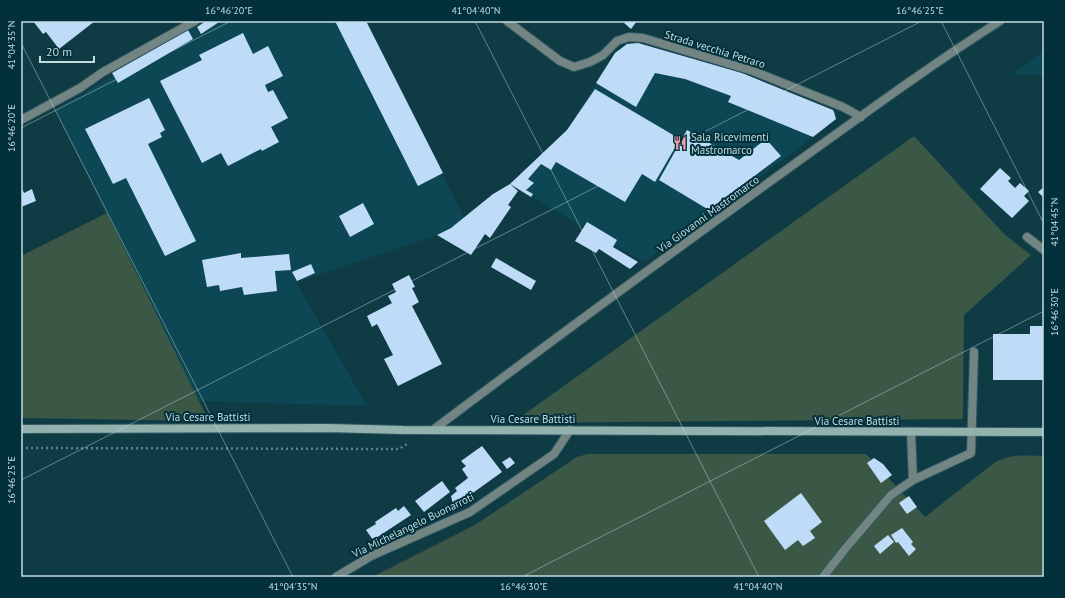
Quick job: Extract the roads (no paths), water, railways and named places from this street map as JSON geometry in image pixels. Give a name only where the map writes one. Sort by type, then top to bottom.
[{"type":"street","points":[[21,120],[80,88],[103,72],[195,21]]},
{"type":"street","name":"Strada vecchia Petraro","points":[[507,21],[560,61],[574,67],[590,62],[603,55],[617,41],[629,37],[643,38],[753,71],[843,107],[861,117]]},
{"type":"street","name":"Via Giovanni Mastromarco","points":[[433,430],[591,311],[925,71],[1000,21]]},
{"type":"street","points":[[1027,237],[1044,250]]},
{"type":"street","points":[[823,577],[845,548],[891,495],[913,480],[971,453],[974,352]]},
{"type":"street","name":"Via Cesare Battisti","points":[[21,429],[327,428],[414,430],[1044,432]]},
{"type":"street","name":"Via Michelangelo Buonarroti","points":[[336,577],[371,556],[470,512],[554,454],[570,430]]},
{"type":"street","points":[[911,432],[913,480]]},
{"type":"place","name":"Sala Ricevimenti Mastromarco","points":[[680,143]]}]
